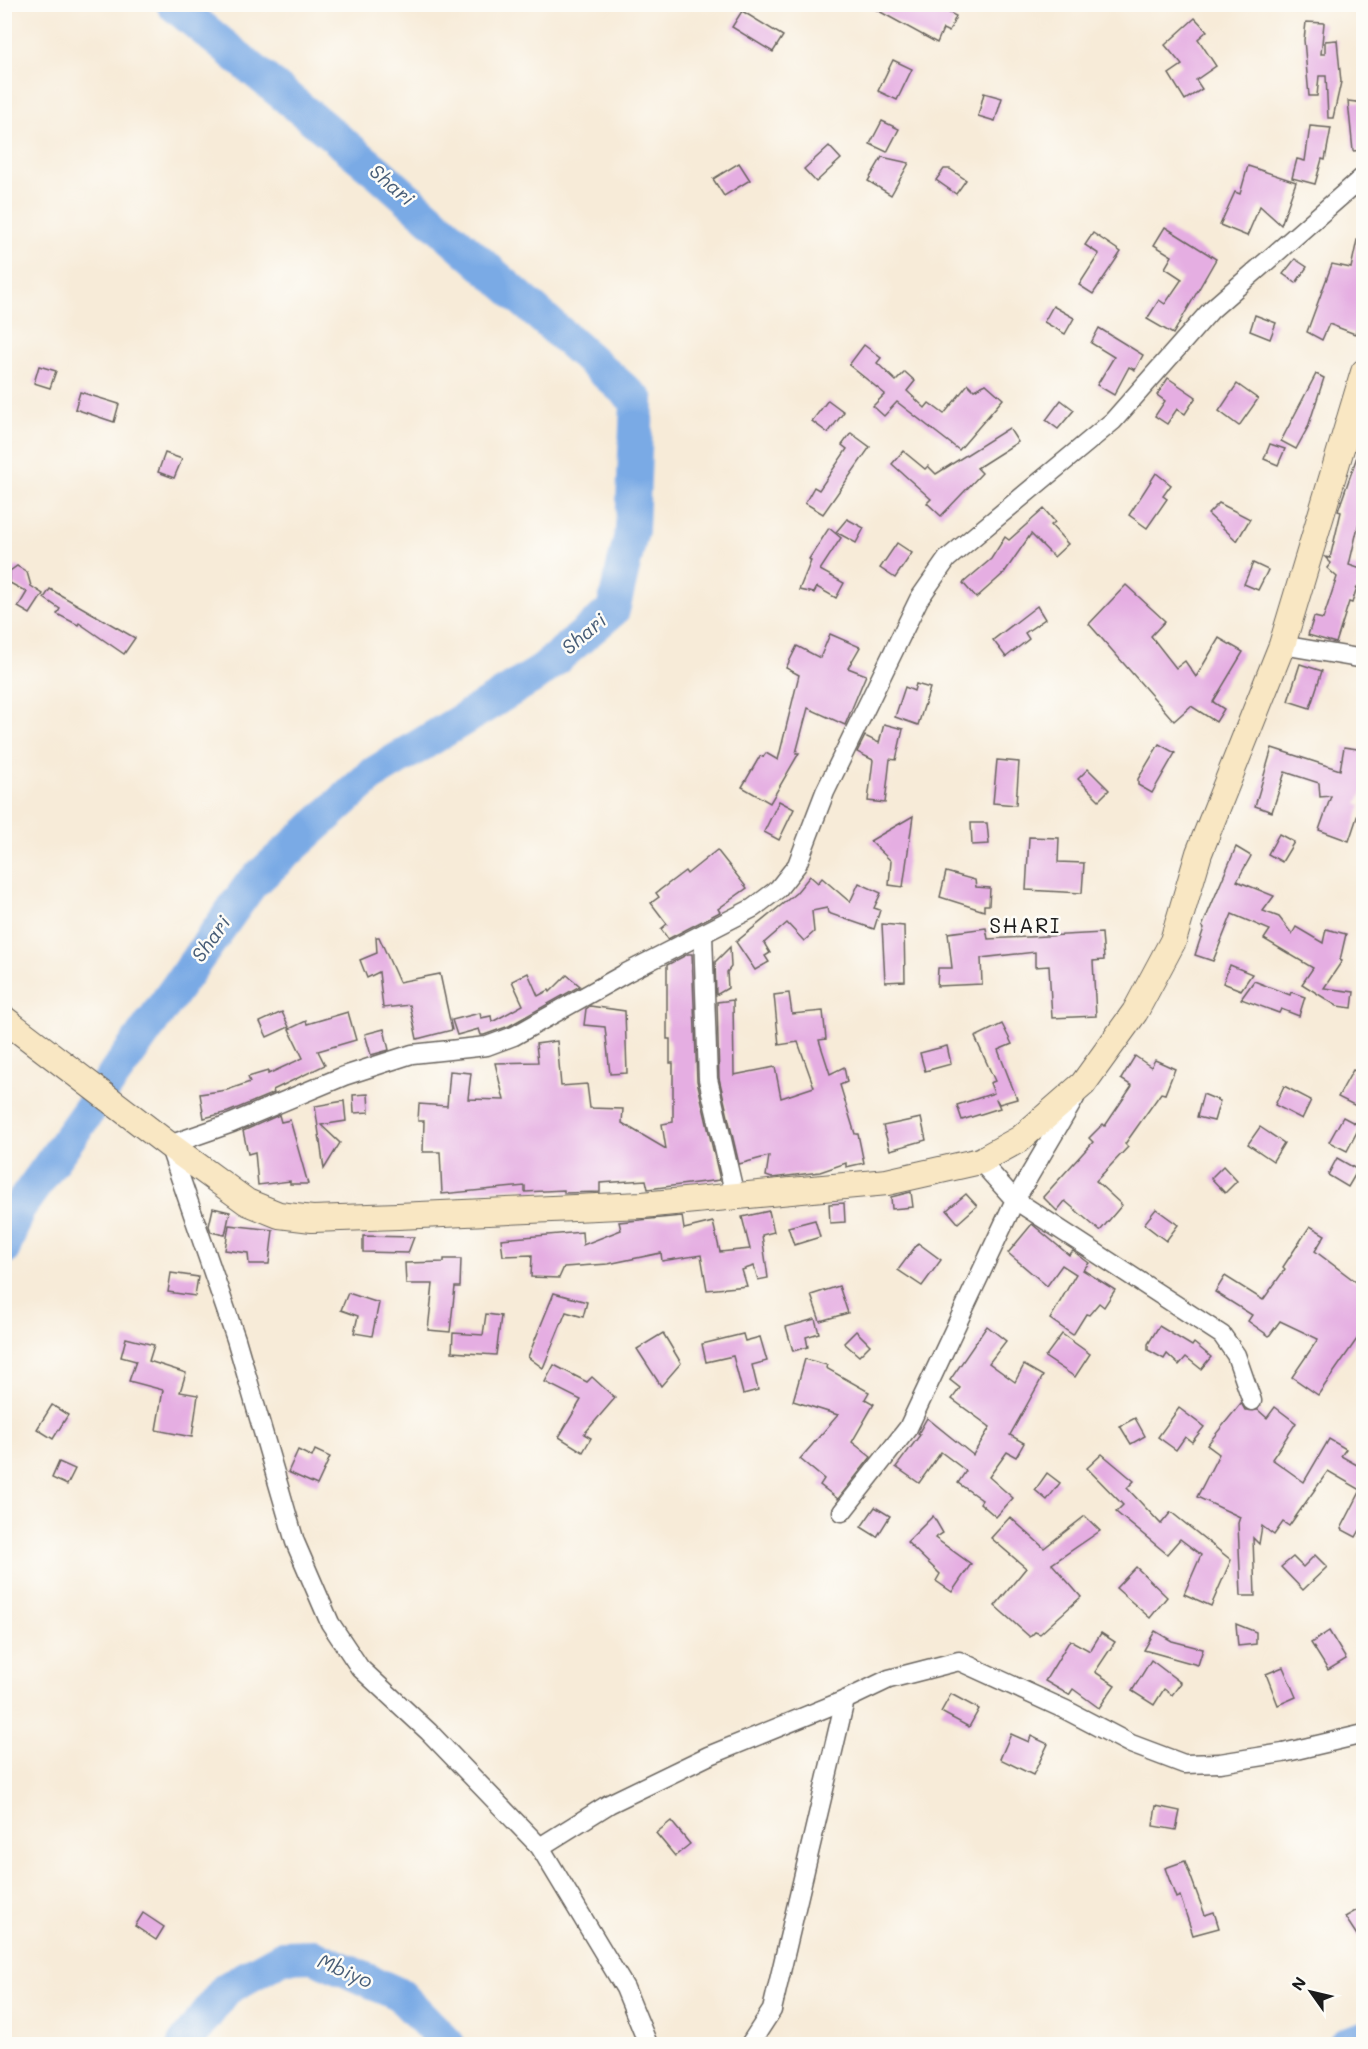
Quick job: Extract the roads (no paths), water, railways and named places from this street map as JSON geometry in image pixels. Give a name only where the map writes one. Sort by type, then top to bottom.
[{"type":"street","points":[[169,1145],[344,1076],[412,1054],[487,1046],[514,1036],[626,973],[753,908],[778,889],[797,865],[825,792],[919,599],[947,559],[1113,421],[1211,310],[1364,176]]},
{"type":"street","points":[[842,1512],[908,1428],[1015,1200],[1083,1084],[1135,1012],[1173,941],[1198,853],[1282,645],[1355,435],[1364,372]]},
{"type":"street","points":[[1282,645],[1364,659]]},
{"type":"street","points":[[703,934],[708,1079],[735,1196]]},
{"type":"street","points":[[4,1019],[247,1202],[279,1215],[312,1218],[642,1205],[887,1182],[980,1161],[1020,1139],[1083,1084]]},
{"type":"street","points":[[169,1145],[236,1339],[296,1542],[330,1623],[360,1668],[429,1732],[540,1847],[625,1988],[648,2044]]},
{"type":"street","points":[[980,1161],[1015,1200],[1222,1335],[1236,1355],[1252,1401]]},
{"type":"street","points":[[540,1847],[609,1804],[708,1756],[846,1701],[889,1679],[959,1661],[1066,1710],[1131,1744],[1184,1764],[1220,1763],[1283,1753],[1364,1734]]},
{"type":"street","points":[[750,2044],[772,2010],[846,1701]]},
{"type":"waterway","name":"Shari","points":[[4,1248],[18,1209],[251,884],[373,774],[539,673],[613,610],[632,530],[637,401],[379,173],[173,4]]},
{"type":"waterway","name":"Mbiyo","points":[[184,2044],[226,1989],[283,1957],[314,1956],[400,1995],[448,2044]]},
{"type":"waterway","name":"Mbiyo","points":[[1345,2044],[1364,2038]]},
{"type":"district","name":"SHARI","points":[[1025,926]]}]
